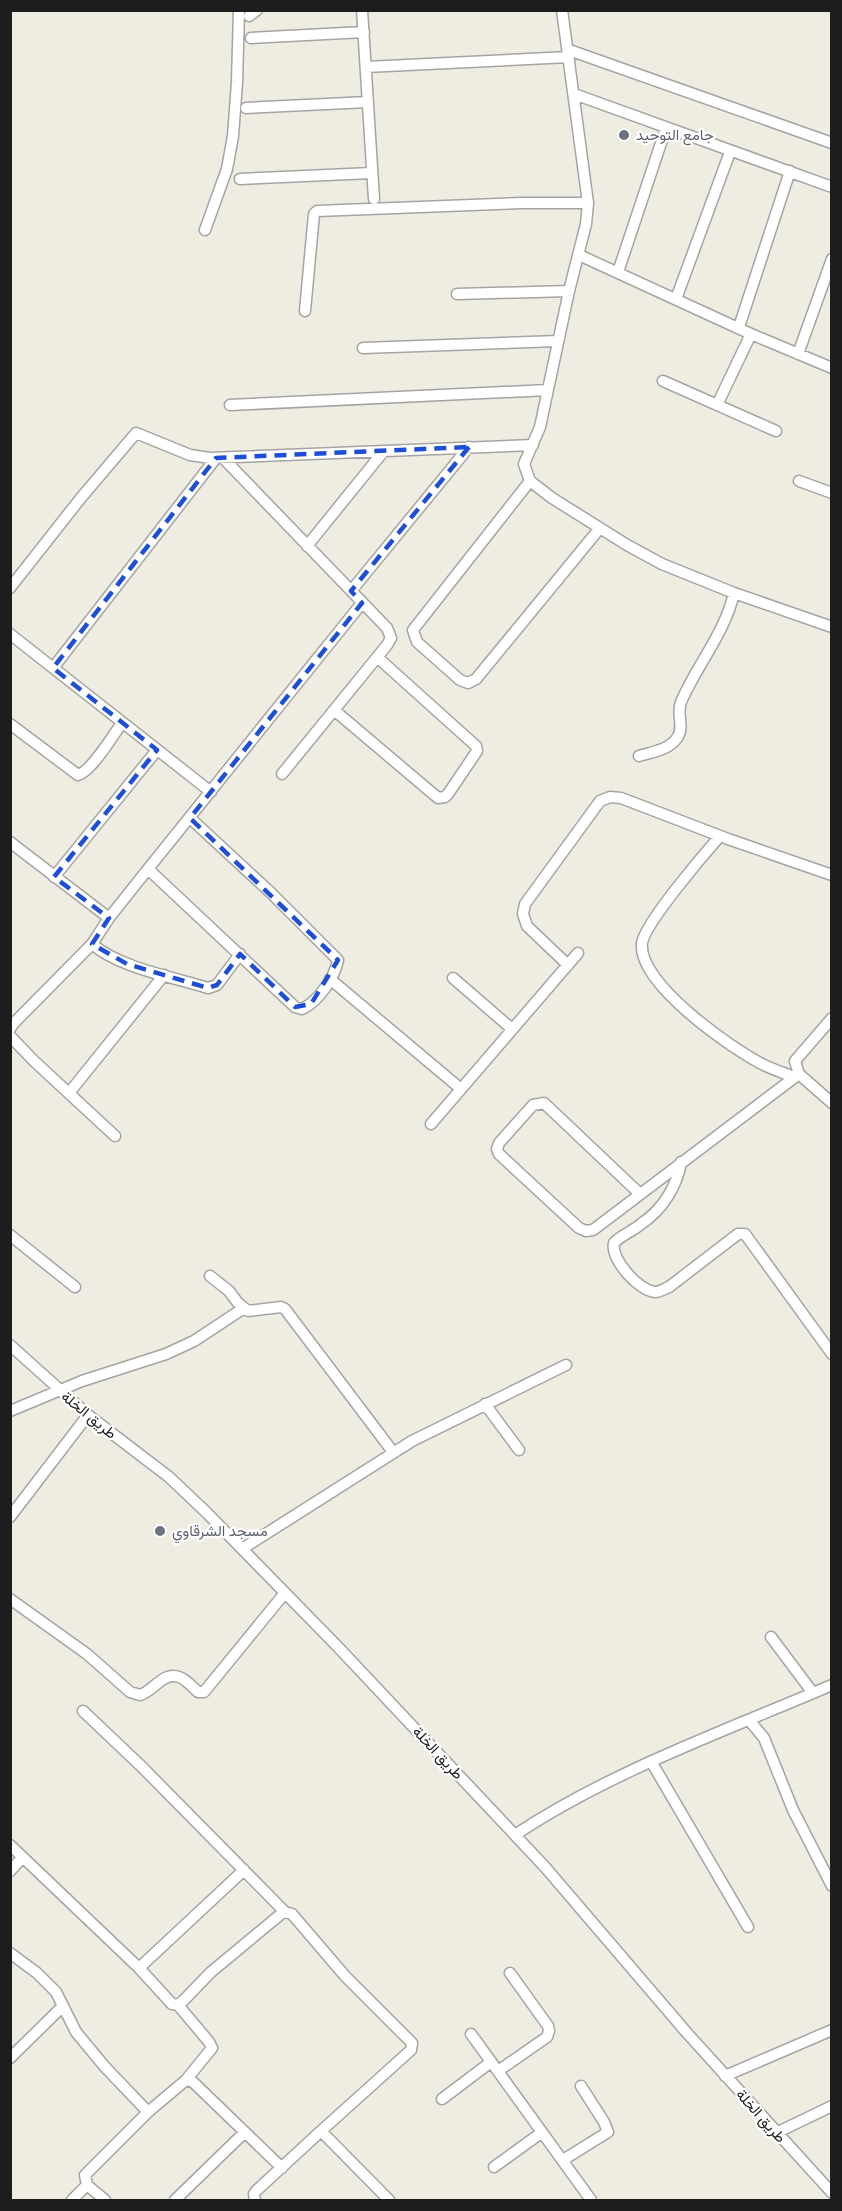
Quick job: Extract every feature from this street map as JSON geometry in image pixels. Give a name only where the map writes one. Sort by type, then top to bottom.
[{"type":"street","points":[[362,10],[374,199]]},
{"type":"street","points":[[562,10],[588,203],[586,224],[540,427],[524,464],[530,481],[552,498],[662,564],[734,593],[831,627]]},
{"type":"street","points":[[205,230],[227,169],[233,136],[237,82],[249,12]]},
{"type":"street","points":[[250,38],[364,32]]},
{"type":"street","points":[[366,67],[569,53],[831,142]]},
{"type":"street","points":[[574,94],[831,187]]},
{"type":"street","points":[[246,108],[368,102]]},
{"type":"street","points":[[618,272],[666,128]]},
{"type":"street","points":[[676,299],[730,152]]},
{"type":"street","points":[[739,327],[790,171]]},
{"type":"street","points":[[240,178],[372,173]]},
{"type":"street","points":[[305,311],[314,214],[317,211],[522,203],[588,203]]},
{"type":"street","points":[[579,255],[831,368]]},
{"type":"street","points":[[798,354],[831,259]]},
{"type":"street","points":[[457,294],[569,291]]},
{"type":"street","points":[[717,405],[751,334]]},
{"type":"street","points":[[363,348],[558,341]]},
{"type":"street","points":[[663,381],[776,431]]},
{"type":"street","points":[[230,405],[548,390]]},
{"type":"street","points":[[10,588],[136,433],[190,455],[220,458],[533,445]]},
{"type":"street","points":[[351,591],[469,447]]},
{"type":"street","points":[[307,546],[382,452]]},
{"type":"street","points":[[220,458],[390,633],[390,640],[377,657],[282,774]]},
{"type":"street","points":[[53,668],[220,458]]},
{"type":"street","points":[[530,481],[413,630],[417,642],[460,680],[468,683],[476,679],[600,528]]},
{"type":"street","points":[[799,481],[831,493]]},
{"type":"street","points":[[639,756],[668,747],[678,737],[681,724],[681,703],[724,622],[734,593]]},
{"type":"street","points":[[10,1029],[13,1023],[92,944],[109,918],[362,603]]},
{"type":"street","points":[[10,634],[211,792]]},
{"type":"street","points":[[334,710],[438,798],[448,794],[477,751],[476,746],[377,657]]},
{"type":"street","points":[[10,724],[78,774],[83,773],[90,766],[122,723]]},
{"type":"street","points":[[54,877],[157,750]]},
{"type":"street","points":[[568,965],[527,926],[523,914],[525,904],[600,801],[610,797],[621,798],[720,836],[831,874]]},
{"type":"street","points":[[148,869],[298,1009],[311,1004],[330,979],[338,964],[338,959],[190,818]]},
{"type":"street","points":[[720,836],[696,863],[658,915],[644,937],[643,954],[667,993],[703,1024],[763,1065],[796,1075],[831,1103]]},
{"type":"street","points":[[10,842],[109,918]]},
{"type":"street","points":[[92,944],[127,964],[208,988],[217,984],[240,954]]},
{"type":"street","points":[[431,1124],[578,953]]},
{"type":"street","points":[[69,1093],[164,975]]},
{"type":"street","points":[[453,978],[512,1029]]},
{"type":"street","points":[[330,979],[461,1089]]},
{"type":"street","points":[[796,1075],[797,1057],[831,1018]]},
{"type":"street","points":[[10,1036],[115,1136]]},
{"type":"street","points":[[640,1194],[544,1103],[533,1105],[499,1143],[497,1149],[499,1154],[579,1228],[586,1231],[593,1230],[796,1075]]},
{"type":"street","points":[[681,1162],[678,1180],[662,1204],[643,1223],[614,1243],[613,1253],[621,1266],[648,1290],[660,1291],[669,1287],[738,1234],[745,1234],[831,1354]]},
{"type":"street","points":[[10,1235],[75,1287]]},
{"type":"street","points":[[210,1276],[229,1291],[244,1308],[254,1312],[280,1307],[285,1309],[393,1452]]},
{"type":"street","points":[[10,1411],[101,1375],[166,1354],[194,1341],[244,1308]]},
{"type":"street","name":"طريق الخلة","points":[[10,1345],[59,1391],[169,1477],[242,1549],[515,1835],[725,2076],[830,2189]]},
{"type":"street","points":[[242,1549],[393,1452],[567,1365]]},
{"type":"street","points":[[485,1404],[519,1450]]},
{"type":"street","points":[[10,1517],[88,1415]]},
{"type":"street","points":[[10,1599],[87,1654],[130,1692],[140,1695],[164,1678],[173,1676],[180,1677],[198,1692],[204,1692],[284,1594]]},
{"type":"street","points":[[771,1637],[813,1693]]},
{"type":"street","points":[[515,1835],[552,1810],[652,1762],[831,1685]]},
{"type":"street","points":[[83,1712],[142,1767],[285,1912],[292,1914],[345,1976],[412,2043],[411,2050],[256,2191],[255,2200]]},
{"type":"street","points":[[749,1720],[764,1738],[793,1810],[831,1886]]},
{"type":"street","points":[[652,1762],[748,1927]]},
{"type":"street","points":[[10,1845],[139,1968],[172,2004],[178,2005],[212,2048],[186,2080],[148,2112],[85,2175],[87,2185],[105,2200]]},
{"type":"street","points":[[10,1871],[22,1858]]},
{"type":"street","points":[[139,1968],[244,1870]]},
{"type":"street","points":[[178,2005],[211,1972],[285,1912]]},
{"type":"street","points":[[10,1953],[56,1992],[76,2032],[105,2067],[148,2112]]},
{"type":"street","points":[[442,2099],[547,2037],[548,2026],[510,1973]]},
{"type":"street","points":[[10,2058],[63,2006]]},
{"type":"street","points":[[725,2076],[831,2031]]},
{"type":"street","points":[[471,2034],[591,2200]]},
{"type":"street","points":[[186,2080],[193,2082],[282,2168]]},
{"type":"street","points":[[563,2160],[608,2132],[580,2086]]},
{"type":"street","points":[[776,2133],[831,2106]]},
{"type":"street","points":[[175,2200],[244,2132]]},
{"type":"street","points":[[321,2132],[385,2199]]},
{"type":"street","points":[[494,2166],[542,2133]]},
{"type":"street","points":[[72,2200],[87,2185]]},
{"type":"highlighted area","points":[[469,447],[351,591],[362,603],[190,818],[338,960],[311,1004],[295,1007],[240,954],[217,985],[208,988],[127,964],[92,944],[109,918],[54,877],[157,750],[53,668],[216,458]]},
{"type":"place","name":"جامع التوحيد","points":[[624,135]]},
{"type":"place","name":"مسجد الشرقاوي","points":[[160,1531]]}]
